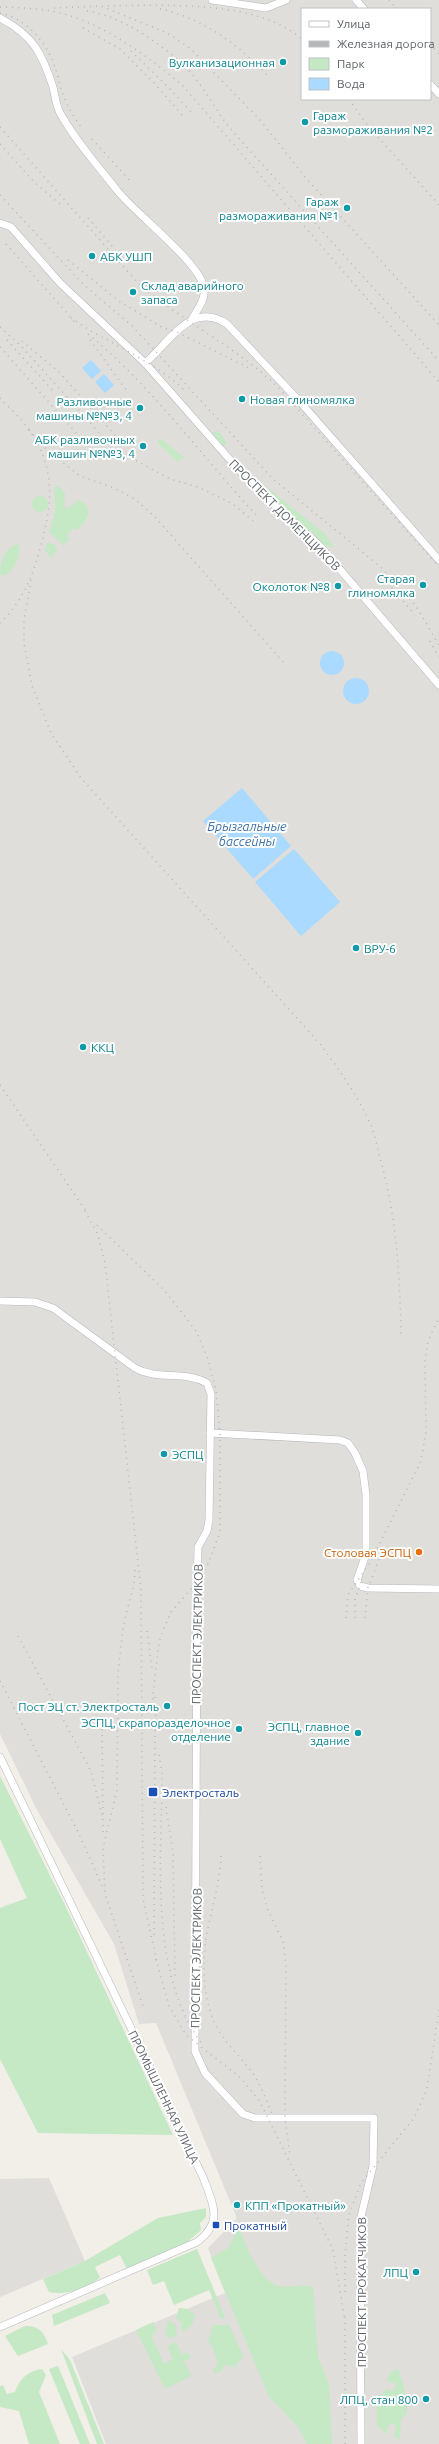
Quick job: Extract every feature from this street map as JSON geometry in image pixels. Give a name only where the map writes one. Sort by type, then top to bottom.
[{"type":"street","points":[[212,0],[266,8],[286,0]]},
{"type":"street","points":[[356,0],[363,8]]},
{"type":"street","points":[[0,18],[15,25],[31,39],[44,59],[59,112],[117,191],[144,216],[196,272],[204,288],[201,304],[192,319],[145,363]]},
{"type":"street","points":[[431,85],[439,94]]},
{"type":"street","name":"ПРОСПЕКТ ДОМЕНЩИКОВ","points":[[0,223],[11,227],[60,283],[145,363],[254,486],[318,545],[439,685]]},
{"type":"street","points":[[192,319],[202,316],[216,316],[227,324],[301,403],[439,560]]},
{"type":"street","name":"ПРОСПЕКТ ЭЛЕКТРИКОВ","points":[[0,1301],[35,1302],[53,1308],[135,1368],[147,1374],[195,1377],[206,1383],[211,1394],[209,1520],[207,1531],[198,1547],[197,1599],[195,2051],[205,2073],[243,2114],[255,2118],[374,2118]]},
{"type":"street","points":[[210,1433],[340,1440],[348,1443],[363,1471],[366,1494],[366,1554],[357,1580],[360,1586],[368,1588],[439,1589]]},
{"type":"street","name":"ПРОМЫШЛЕННАЯ УЛИЦА","points":[[0,1757],[203,2177],[213,2203],[214,2220],[209,2233],[197,2242],[0,2327]]},
{"type":"street","name":"ПРОСПЕКТ ПРОКАТЧИКОВ","points":[[361,2444],[360,2221],[373,2166],[374,2118]]},
{"type":"shaded area","points":[[0,0],[439,0],[439,2444],[106,2444],[72,2357],[225,2293],[208,2248],[237,2218],[156,2023],[139,2024],[114,1944],[37,1810],[0,1734]]},
{"type":"shaded area","points":[[49,2178],[85,2261],[0,2297],[0,2179]]},
{"type":"green space","points":[[218,430],[227,443],[224,446],[211,434]]},
{"type":"green space","points":[[159,439],[184,457],[177,462],[157,442]]},
{"type":"green space","points":[[259,481],[324,533],[334,546],[327,547],[311,531],[305,530],[286,508],[281,508],[257,485]]},
{"type":"green space","points":[[56,486],[60,487],[65,494],[64,507],[68,508],[79,500],[84,503],[88,511],[87,519],[77,530],[72,529],[67,534],[69,540],[63,545],[49,532],[55,512],[54,488]]},
{"type":"green space","points":[[40,496],[46,498],[48,504],[46,510],[40,512],[34,510],[32,504],[34,498]]},
{"type":"green space","points":[[47,543],[54,544],[57,550],[51,558],[45,550]]},
{"type":"green space","points":[[19,544],[18,558],[14,567],[4,576],[0,574],[2,560],[6,552],[10,548]]},
{"type":"green space","points":[[0,1776],[64,1903],[173,2135],[38,2133],[0,2059],[0,1908],[27,1898],[0,1839]]},
{"type":"green space","points":[[206,2208],[206,2217],[200,2223],[201,2230],[185,2244],[127,2269],[120,2255],[95,2267],[100,2278],[89,2285],[69,2292],[49,2292],[43,2279],[85,2261],[158,2218]]},
{"type":"green space","points":[[239,2226],[254,2261],[266,2278],[272,2283],[279,2286],[313,2287],[318,2357],[329,2384],[332,2444],[307,2444],[298,2427],[269,2397],[211,2258],[228,2248]]},
{"type":"green space","points":[[197,2249],[225,2317],[221,2319],[209,2290],[174,2305],[164,2281],[153,2285],[147,2270]]},
{"type":"green space","points":[[105,2293],[110,2303],[54,2326],[52,2315]]},
{"type":"green space","points":[[179,2308],[188,2309],[195,2315],[192,2325],[184,2332],[181,2328],[182,2323],[176,2318]]},
{"type":"green space","points":[[168,2320],[176,2325],[177,2336],[169,2338],[165,2336]]},
{"type":"green space","points":[[153,2322],[157,2331],[151,2335],[164,2364],[173,2359],[167,2347],[176,2342],[182,2355],[188,2352],[191,2358],[184,2361],[191,2376],[165,2389],[136,2330]]},
{"type":"green space","points":[[213,2325],[229,2325],[243,2356],[235,2367],[225,2365],[221,2371],[215,2374],[213,2371],[218,2363],[212,2346],[208,2342]]},
{"type":"green space","points":[[25,2326],[34,2327],[40,2330],[48,2344],[18,2356],[5,2336]]},
{"type":"green space","points":[[61,2349],[70,2360],[104,2444],[97,2444]]},
{"type":"green space","points":[[58,2366],[90,2444],[80,2444],[49,2369]]},
{"type":"green space","points":[[42,2369],[46,2375],[39,2392],[60,2444],[29,2444],[19,2411],[0,2407],[0,2386],[3,2385],[7,2394],[15,2392],[19,2383],[25,2376]]},
{"type":"green space","points":[[398,2369],[405,2391],[407,2407],[407,2413],[401,2419],[400,2440],[394,2436],[396,2428],[393,2423],[388,2426],[387,2434],[377,2426],[376,2397],[383,2394],[386,2389],[394,2391],[396,2383],[387,2382],[390,2372]]},
{"type":"water","points":[[91,360],[101,371],[92,379],[82,368]]},
{"type":"water","points":[[104,374],[114,385],[105,393],[95,382]]},
{"type":"water","points":[[332,651],[341,654],[344,663],[341,672],[332,675],[323,672],[320,663],[323,654]]},
{"type":"water","points":[[356,678],[365,682],[369,691],[365,700],[356,704],[347,700],[343,691],[347,682]]},
{"type":"water","name":"Брызгальные бассейны","points":[[242,788],[291,846],[253,879],[203,821]]},
{"type":"water","name":"Брызгальные бассейны","points":[[294,849],[340,902],[301,936],[255,882]]},
{"type":"railway","points":[[389,0],[396,8]]},
{"type":"railway","points":[[54,8],[101,6],[167,33],[190,48],[261,121],[305,177],[439,325]]},
{"type":"railway","points":[[108,6],[183,6],[236,11],[261,17],[283,26],[301,38]]},
{"type":"railway","points":[[0,7],[48,11],[80,19],[112,34],[142,53],[182,85],[439,382]]},
{"type":"railway","points":[[160,9],[191,19],[219,34],[245,54],[268,76]]},
{"type":"railway","points":[[87,11],[111,18],[134,28],[156,42],[185,66],[193,75],[227,125],[439,361]]},
{"type":"railway","points":[[0,13],[10,16],[28,27],[42,42],[52,60],[61,91],[81,127]]},
{"type":"railway","points":[[83,28],[120,49],[155,84],[182,115]]},
{"type":"railway","points":[[431,45],[439,54]]},
{"type":"railway","points":[[131,51],[194,115]]},
{"type":"railway","points":[[350,100],[368,126],[439,205]]},
{"type":"railway","points":[[0,127],[138,283],[173,310],[245,359],[278,387],[439,567]]},
{"type":"railway","points":[[92,139],[131,182]]},
{"type":"railway","points":[[0,144],[33,181],[61,205]]},
{"type":"railway","points":[[0,195],[83,284],[132,326],[273,479],[382,568],[416,606],[439,645]]},
{"type":"railway","points":[[88,218],[113,247]]},
{"type":"railway","points":[[6,244],[75,322]]},
{"type":"railway","points":[[68,260],[119,301],[163,328],[177,332],[249,368]]},
{"type":"railway","points":[[71,318],[146,361],[185,391]]},
{"type":"railway","points":[[0,327],[21,346],[113,448],[170,479],[198,487],[233,504],[253,521]]},
{"type":"railway","points":[[88,334],[133,375],[155,398],[258,517]]},
{"type":"railway","points":[[7,340],[55,393]]},
{"type":"railway","points":[[90,340],[127,391]]},
{"type":"railway","points":[[22,341],[59,372],[121,442]]},
{"type":"railway","points":[[0,347],[77,434]]},
{"type":"railway","points":[[0,398],[19,417],[38,445],[44,459],[50,488],[44,533],[30,580],[14,607],[0,623]]},
{"type":"railway","points":[[29,430],[49,452],[80,476],[114,488],[135,499],[154,516],[285,664]]},
{"type":"railway","points":[[384,578],[415,615]]},
{"type":"railway","points":[[31,580],[24,620],[24,643],[32,686],[51,733],[81,778],[320,1044],[347,1082],[370,1123],[375,1136],[386,1180],[394,1225],[400,1293],[401,1338]]},
{"type":"railway","points":[[430,641],[439,657]]},
{"type":"railway","points":[[0,1085],[88,1214]]},
{"type":"railway","points":[[85,1211],[98,1235],[105,1263],[141,1590],[143,1898],[157,1963]]},
{"type":"railway","points":[[97,1225],[165,1291],[196,1331],[207,1356],[216,1390],[220,1434],[220,1532],[209,1562],[198,1581],[171,1612],[164,1628],[159,1642],[152,1704]]},
{"type":"railway","points":[[346,1618],[348,1595],[371,1561],[421,1461],[426,1432],[425,1360],[428,1341],[439,1317]]},
{"type":"railway","points":[[365,1618],[368,1588],[381,1554]]},
{"type":"railway","points":[[135,1570],[134,1583],[123,1627],[118,1674],[117,1790],[103,1848],[105,1894],[143,2006]]},
{"type":"railway","points":[[355,1618],[355,1599],[363,1577]]},
{"type":"railway","points":[[147,1631],[152,1668]]},
{"type":"railway","points":[[18,1636],[91,1771],[102,1815]]},
{"type":"railway","points":[[0,1681],[78,1832],[103,1888]]},
{"type":"railway","points":[[155,1697],[156,1727]]},
{"type":"railway","points":[[102,1711],[103,1834]]},
{"type":"railway","points":[[154,1935],[155,1723]]},
{"type":"railway","points":[[159,1755],[162,1773],[160,1878],[166,1950],[173,1984],[185,2016],[203,2045]]},
{"type":"railway","points":[[166,1807],[173,1853],[175,1977]]},
{"type":"railway","points":[[221,1856],[218,1883],[206,1939],[204,1962],[205,1986],[209,2009],[221,2035],[254,2075],[273,2116]]},
{"type":"railway","points":[[260,1856],[262,1889],[268,1910],[283,1942],[286,1966],[285,2118],[290,2156]]},
{"type":"railway","points":[[156,1959],[169,2006],[186,2035],[241,2078],[260,2102],[333,2250],[345,2321]]},
{"type":"railway","points":[[345,2292],[345,2254],[349,2214],[361,2183],[414,2118],[427,2089],[439,2010]]},
{"type":"railway","points":[[345,2316],[345,2444]]},
{"type":"place","name":"Вулканизационная","points":[[283,62]]},
{"type":"place","name":"Гараж размораживания №2","points":[[305,122]]},
{"type":"place","name":"Гараж размораживания №1","points":[[347,208]]},
{"type":"place","name":"АБК УШП","points":[[92,256]]},
{"type":"place","name":"Склад аварийного запаса","points":[[133,292]]},
{"type":"place","name":"Новая глиномялка","points":[[242,399]]},
{"type":"place","name":"Разливочные машины №№3, 4","points":[[140,408]]},
{"type":"place","name":"АБК разливочных машин №№3, 4","points":[[143,446]]},
{"type":"place","name":"Старая глиномялка","points":[[423,585]]},
{"type":"place","name":"Околоток №8","points":[[338,586]]},
{"type":"place","name":"ВРУ-6","points":[[356,948]]},
{"type":"place","name":"ККЦ","points":[[83,1047]]},
{"type":"place","name":"ЭСПЦ","points":[[164,1454]]},
{"type":"place","name":"Столовая ЭСПЦ","points":[[419,1552]]},
{"type":"place","name":"Пост ЭЦ ст. Электросталь","points":[[167,1706]]},
{"type":"place","name":"ЭСПЦ, скрапоразделочное отделение","points":[[239,1729]]},
{"type":"place","name":"ЭСПЦ, главное здание","points":[[358,1733]]},
{"type":"place","name":"Электросталь","points":[[153,1792]]},
{"type":"place","name":"КПП «Прокатный»","points":[[237,2205]]},
{"type":"place","name":"Прокатный","points":[[216,2225]]},
{"type":"place","name":"ЛПЦ","points":[[416,2272]]},
{"type":"place","name":"ЛПЦ, стан 800","points":[[426,2399]]}]
